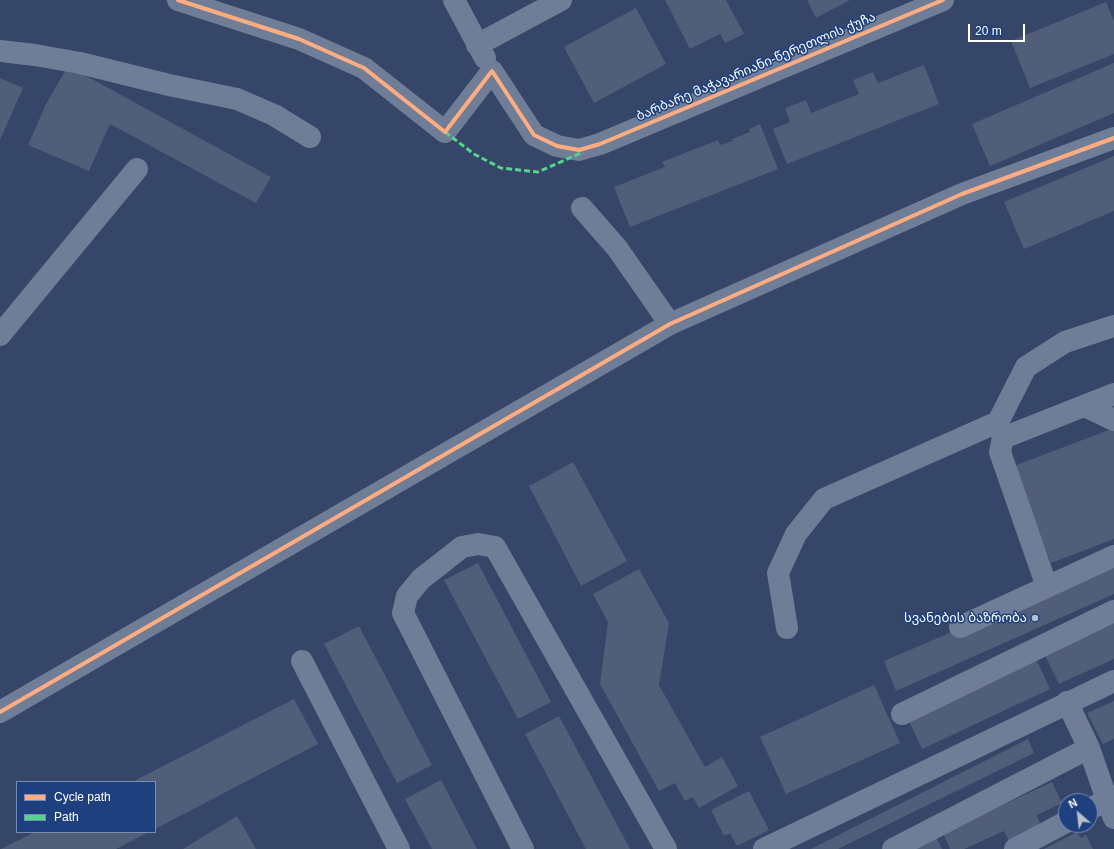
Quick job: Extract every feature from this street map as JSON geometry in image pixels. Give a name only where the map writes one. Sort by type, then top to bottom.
[{"type":"street","points":[[178,0],[299,39],[364,68],[445,132],[492,71]]},
{"type":"street","name":"ბარბარე მაჭავარიანი-წერეთლის ქუჩა","points":[[454,0],[477,46],[534,135],[557,146],[579,150],[600,144],[943,0]]},
{"type":"street","points":[[477,46],[561,0]]},
{"type":"street","points":[[0,51],[35,55],[80,63],[169,85],[237,99],[274,115],[310,137]]},
{"type":"street","points":[[0,712],[670,324],[962,194],[1114,138]]},
{"type":"street","points":[[0,335],[137,168]]},
{"type":"street","points":[[582,208],[618,248],[670,324]]},
{"type":"street","points":[[1047,587],[1000,452],[1001,430],[1026,367],[1065,342],[1114,326]]},
{"type":"street","points":[[787,628],[778,574],[796,534],[824,499],[1001,430],[1085,406],[1114,394]]},
{"type":"street","points":[[1085,406],[1114,420]]},
{"type":"street","points":[[523,849],[403,613],[407,596],[421,579],[462,547],[478,544],[495,547],[666,849]]},
{"type":"street","points":[[960,627],[1114,556]]},
{"type":"street","points":[[902,714],[1114,610]]},
{"type":"street","points":[[302,661],[398,849]]},
{"type":"street","points":[[764,849],[1067,702],[1114,681]]},
{"type":"street","points":[[1067,702],[1089,748],[1104,809]]},
{"type":"street","points":[[892,849],[1089,748]]},
{"type":"street","points":[[1014,849],[1058,826]]},
{"type":"building","points":[[665,0],[726,0],[744,34],[725,43],[720,34],[690,49]]},
{"type":"building","points":[[807,0],[850,0],[816,18]]},
{"type":"building","points":[[1106,2],[1114,21],[1114,54],[1030,88],[1011,41]]},
{"type":"building","points":[[636,8],[666,64],[594,103],[564,47]]},
{"type":"building","points":[[1114,63],[1114,113],[990,166],[972,124]]},
{"type":"building","points":[[924,65],[939,104],[787,164],[773,129],[790,122],[785,108],[806,100],[811,113],[859,94],[853,80],[873,72],[878,83]]},
{"type":"building","points":[[68,66],[271,177],[256,203],[110,124],[89,171],[28,145],[46,104]]},
{"type":"building","points":[[0,78],[23,88],[0,140]]},
{"type":"building","points":[[760,124],[778,169],[630,227],[614,187],[665,167],[662,162],[718,140],[720,145],[733,141],[732,139],[750,132],[749,129]]},
{"type":"building","points":[[1114,156],[1114,211],[1024,249],[1004,202]]},
{"type":"building","points":[[1114,428],[1114,539],[1051,563],[1014,466]]},
{"type":"building","points":[[573,462],[627,561],[581,586],[529,486]]},
{"type":"building","points":[[478,563],[551,702],[518,719],[444,580]]},
{"type":"building","points":[[1114,564],[1114,594],[896,691],[884,661]]},
{"type":"building","points":[[639,569],[669,623],[659,685],[705,767],[722,757],[738,786],[699,808],[693,797],[685,801],[675,783],[659,791],[600,684],[608,622],[593,594]]},
{"type":"building","points":[[1114,620],[1114,659],[1059,684],[1044,653]]},
{"type":"building","points":[[359,626],[432,765],[397,783],[324,644]]},
{"type":"building","points":[[1035,657],[1050,689],[922,749],[907,717]]},
{"type":"building","points":[[874,685],[900,743],[786,794],[760,737]]},
{"type":"building","points":[[294,699],[318,744],[156,828],[156,781],[134,781]]},
{"type":"building","points":[[1114,701],[1114,739],[1103,744],[1087,713]]},
{"type":"building","points":[[559,716],[630,849],[586,849],[525,734]]},
{"type":"building","points":[[1028,739],[1034,753],[838,849],[811,849]]},
{"type":"building","points":[[441,780],[477,849],[432,849],[405,799]]},
{"type":"building","points":[[1052,782],[1058,795],[1058,805],[1037,815],[1041,826],[1009,841],[1004,831],[964,849],[950,849],[943,833]]},
{"type":"building","points":[[749,791],[769,830],[737,846],[730,833],[724,836],[711,810]]},
{"type":"building","points":[[237,816],[256,849],[183,849]]},
{"type":"building","points":[[33,833],[147,833],[116,849],[1,849]]},
{"type":"building","points":[[1078,833],[1081,838],[1086,835],[1093,849],[1044,849]]},
{"type":"building","points":[[936,837],[942,849],[911,849]]},
{"type":"marked path","points":[[445,132],[474,154],[501,168],[538,172],[583,152]]},
{"type":"cycle path","points":[[178,0],[299,39],[364,68],[445,132],[492,71],[534,135],[557,146],[579,150],[600,144],[943,0]]},
{"type":"cycle path","points":[[0,712],[670,324],[962,194],[1114,138]]},
{"type":"place","name":"სვანების ბაზრობა","points":[[1035,618]]}]
